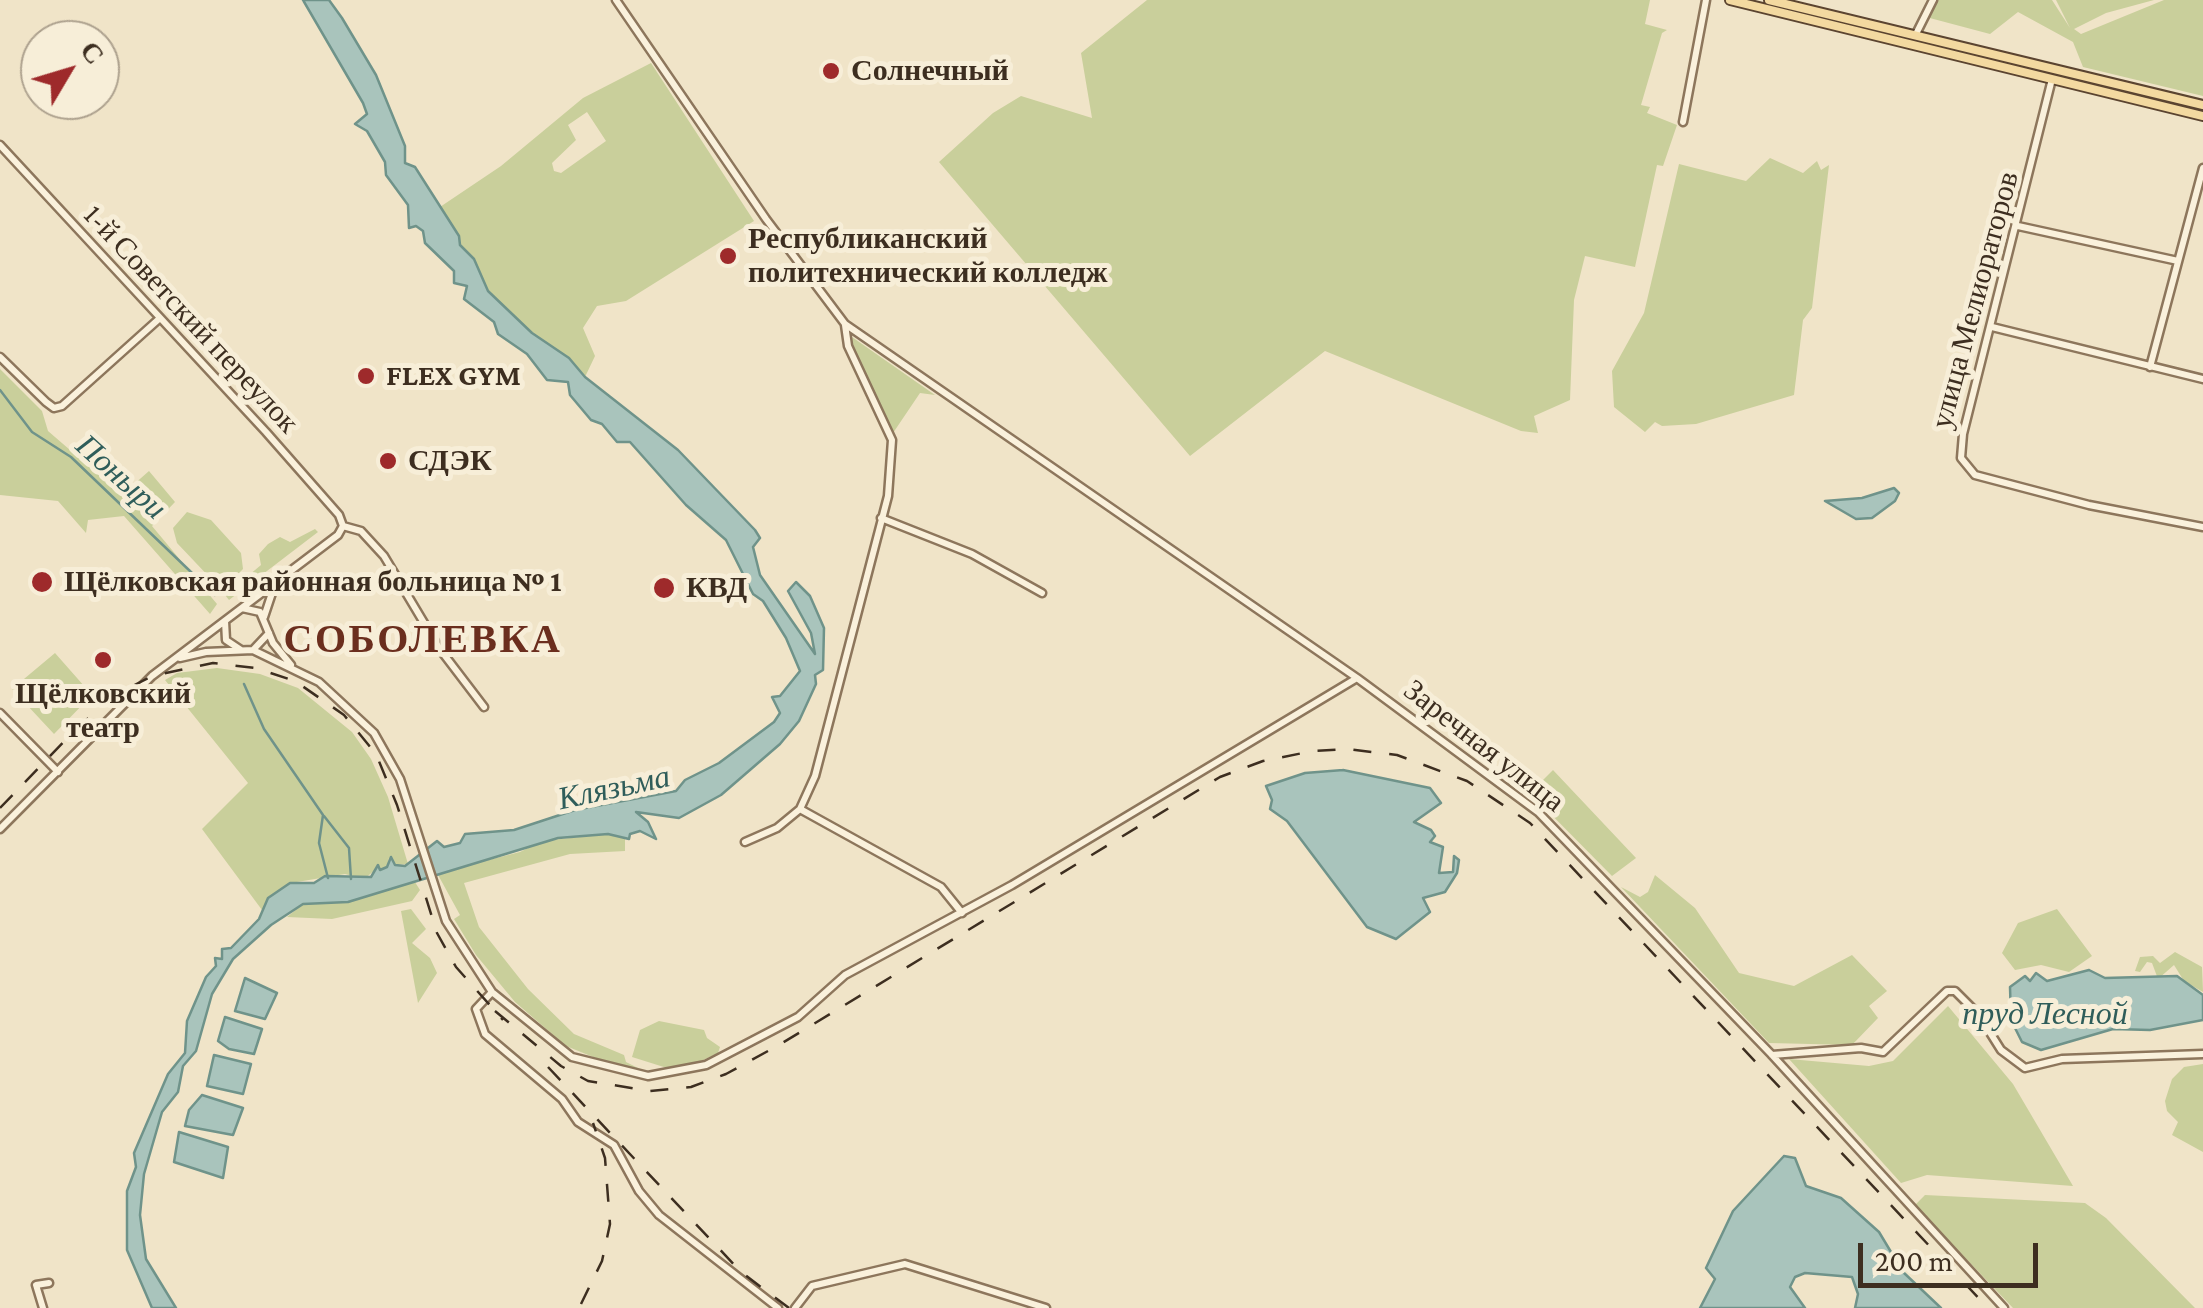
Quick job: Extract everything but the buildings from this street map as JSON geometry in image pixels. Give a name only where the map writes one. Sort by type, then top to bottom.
[{"type":"main road","points":[[1730,0],[2203,116]]},
{"type":"main road","points":[[1770,0],[2203,105]]},
{"type":"street","name":"Заречная улица","points":[[616,0],[766,219],[845,324],[1358,678],[1538,812],[1772,1055],[2004,1308]]},
{"type":"street","points":[[1683,122],[1706,0]]},
{"type":"street","points":[[1916,34],[1934,0]]},
{"type":"street","name":"улица Мелиораторов","points":[[2052,79],[1959,450],[1965,467],[1975,475],[2089,505],[2203,527]]},
{"type":"street","name":"1-й Советский переулок","points":[[0,145],[339,515],[343,526],[362,531],[384,556],[439,648],[484,707]]},
{"type":"street","points":[[2150,366],[2203,168]]},
{"type":"street","points":[[2018,226],[2178,262]]},
{"type":"street","points":[[0,356],[54,408],[62,406],[160,318]]},
{"type":"street","name":"Заречная улица","points":[[800,809],[815,776],[842,688],[881,518],[892,440],[848,346],[845,324]]},
{"type":"street","points":[[1992,327],[2203,379]]},
{"type":"street","points":[[881,518],[972,554],[1042,593]]},
{"type":"street","points":[[0,830],[126,699],[343,526]]},
{"type":"street","points":[[264,619],[269,594],[281,578]]},
{"type":"street","points":[[240,608],[255,608],[297,670]]},
{"type":"street","points":[[228,618],[222,627],[226,640],[242,650]]},
{"type":"street","points":[[253,650],[269,633]]},
{"type":"street","points":[[170,662],[206,652],[253,650],[297,670],[342,698],[374,733],[400,778],[434,893],[458,947],[492,992],[538,1034],[579,1060],[648,1076],[714,1062],[798,1017],[845,976],[962,913],[1358,678]]},
{"type":"street","points":[[0,713],[58,772]]},
{"type":"street","points":[[746,842],[777,828],[800,809],[941,887],[962,913]]},
{"type":"street","points":[[1772,1055],[1860,1048],[1883,1052],[1947,991],[1956,990],[1979,1015],[2001,1050],[2025,1068],[2062,1059],[2203,1054]]},
{"type":"street","points":[[492,992],[476,1009],[486,1034],[562,1099],[578,1122],[614,1145],[639,1191],[659,1215],[778,1308]]},
{"type":"street","points":[[795,1308],[812,1286],[904,1264],[1046,1308]]},
{"type":"street","points":[[42,1308],[36,1286],[49,1283]]},
{"type":"green space","points":[[1147,0],[1650,0],[1645,24],[1667,30],[1662,33],[1641,105],[1650,107],[1647,113],[1677,125],[1663,166],[1657,165],[1635,267],[1585,256],[1574,300],[1570,400],[1534,416],[1538,433],[1521,431],[1325,351],[1190,456],[939,162],[993,113],[1021,96],[1092,118],[1081,53]]},
{"type":"green space","points":[[1936,0],[2052,0],[2070,28],[2056,0],[2154,0],[2106,13],[2074,29],[2081,34],[2164,0],[2203,0],[2203,96],[2083,67],[2073,42],[2018,12],[1990,34],[1926,17]]},
{"type":"green space","points":[[651,63],[754,221],[626,301],[597,306],[583,328],[595,356],[585,377],[569,358],[532,333],[488,291],[474,259],[460,245],[440,207],[501,166],[583,98]],"holes":[[[587,112],[606,141],[561,173],[554,171],[552,163],[576,140],[568,125]]]},
{"type":"green space","points":[[1770,158],[1803,173],[1817,161],[1821,170],[1829,165],[1812,308],[1803,320],[1794,395],[1696,424],[1662,426],[1655,422],[1645,432],[1614,407],[1612,371],[1644,313],[1679,164],[1746,181]]},
{"type":"green space","points":[[852,337],[935,395],[920,393],[893,433],[850,345]]},
{"type":"green space","points":[[0,369],[42,411],[48,431],[113,487],[124,493],[149,471],[175,502],[152,526],[217,604],[210,614],[124,516],[88,520],[86,533],[58,501],[0,495]]},
{"type":"green space","points":[[187,512],[211,520],[241,553],[243,569],[230,582],[213,581],[177,543],[173,528]]},
{"type":"green space","points":[[315,529],[318,532],[229,600],[225,595],[261,565],[259,554],[268,544],[280,537],[290,542]]},
{"type":"green space","points":[[55,653],[92,695],[54,734],[12,689]]},
{"type":"green space","points":[[217,668],[260,674],[298,688],[352,732],[371,759],[388,797],[408,864],[395,865],[389,858],[387,868],[379,870],[380,866],[364,879],[345,874],[291,883],[272,895],[262,910],[202,829],[248,783],[165,680],[177,673]]},
{"type":"green space","points":[[1553,770],[1636,858],[1612,876],[1530,793]]},
{"type":"green space","points":[[608,834],[625,838],[625,851],[570,854],[464,883],[479,927],[528,989],[574,1034],[624,1055],[626,1062],[640,1069],[613,1065],[566,1046],[515,1002],[476,955],[454,919],[460,915],[437,873],[520,852],[542,841]]},
{"type":"green space","points":[[1655,875],[1695,908],[1739,973],[1794,986],[1852,955],[1887,991],[1869,1006],[1878,1018],[1852,1045],[1769,1043],[1621,887],[1640,897],[1648,892]]},
{"type":"green space","points":[[413,879],[420,890],[412,901],[332,919],[287,917],[303,904],[346,902]]},
{"type":"green space","points":[[411,909],[426,929],[412,943],[430,958],[437,973],[418,1003],[401,911]]},
{"type":"green space","points":[[2057,909],[2092,956],[2069,972],[2041,965],[2015,970],[2002,953],[2018,923]]},
{"type":"green space","points":[[2175,952],[2202,967],[2203,992],[2184,981],[2174,965],[2158,979],[2152,963],[2147,962],[2140,972],[2135,971],[2140,957],[2153,956],[2160,963]]},
{"type":"green space","points":[[1948,1006],[2013,1084],[2073,1186],[1927,1175],[1901,1183],[1789,1059],[1869,1066],[1893,1061]]},
{"type":"green space","points":[[659,1021],[704,1030],[707,1038],[720,1047],[718,1053],[697,1063],[667,1068],[632,1057],[640,1030]]},
{"type":"green space","points":[[2203,1064],[2203,1152],[2172,1135],[2178,1122],[2167,1111],[2165,1101],[2172,1079],[2184,1067]]},
{"type":"green space","points":[[1925,1195],[2085,1203],[2106,1218],[2195,1308],[2013,1308],[1915,1205]]},
{"type":"water","points":[[303,0],[329,0],[342,18],[376,75],[405,146],[405,163],[415,167],[459,236],[460,245],[474,259],[488,291],[532,333],[569,358],[585,377],[678,450],[755,530],[760,538],[753,547],[760,575],[815,654],[811,633],[788,591],[796,582],[810,596],[824,628],[823,670],[815,675],[816,684],[799,721],[780,744],[721,795],[679,818],[636,812],[648,822],[656,839],[640,831],[630,834],[629,839],[608,834],[558,838],[348,902],[303,904],[271,925],[233,959],[212,994],[196,1051],[183,1066],[178,1092],[162,1112],[144,1174],[140,1215],[146,1259],[176,1308],[152,1308],[127,1250],[127,1191],[136,1167],[134,1153],[168,1074],[185,1053],[187,1021],[206,977],[216,966],[215,958],[222,959],[222,949],[231,948],[259,919],[268,898],[290,883],[314,883],[325,876],[371,877],[378,865],[380,870],[387,867],[391,857],[395,865],[405,866],[437,841],[444,847],[460,843],[465,834],[514,830],[575,810],[676,791],[685,780],[719,763],[774,722],[780,713],[772,697],[780,696],[800,671],[786,638],[763,601],[753,594],[726,540],[686,505],[630,442],[617,442],[602,424],[591,420],[570,395],[568,382],[547,380],[527,354],[498,334],[494,322],[464,299],[467,286],[454,283],[454,271],[425,243],[423,231],[416,226],[409,228],[408,205],[386,175],[385,162],[367,131],[355,124],[367,114],[363,103]]},
{"type":"water","points":[[1894,488],[1899,493],[1895,501],[1872,518],[1856,519],[1825,501],[1862,498]]},
{"type":"water","points":[[1343,770],[1430,788],[1441,803],[1414,822],[1431,830],[1435,836],[1430,842],[1443,847],[1439,873],[1453,872],[1454,856],[1459,860],[1457,873],[1445,892],[1423,898],[1430,912],[1396,939],[1367,927],[1287,821],[1270,809],[1272,800],[1266,786],[1305,773]]},
{"type":"water","name":"пруд Лесной","points":[[2089,970],[2105,978],[2177,976],[2203,995],[2203,1020],[2150,1030],[2113,1029],[2041,1050],[2022,1042],[2011,1020],[2010,987],[2025,976],[2030,981],[2036,973],[2047,981]]},
{"type":"water","points":[[245,978],[277,993],[265,1019],[235,1011]]},
{"type":"water","points":[[225,1017],[262,1029],[254,1054],[229,1049],[218,1041]]},
{"type":"water","points":[[214,1055],[251,1064],[243,1094],[207,1086]]},
{"type":"water","points":[[202,1095],[243,1108],[233,1135],[185,1126],[189,1110]]},
{"type":"water","points":[[179,1132],[228,1147],[223,1178],[174,1162]]},
{"type":"water","points":[[1784,1156],[1795,1158],[1806,1186],[1841,1198],[1879,1232],[1903,1272],[1941,1308],[1855,1308],[1858,1294],[1852,1277],[1805,1273],[1795,1277],[1790,1287],[1805,1308],[1700,1308],[1715,1279],[1706,1268],[1733,1211]]},
{"type":"waterway","name":"Поныри","points":[[0,390],[32,432],[71,457],[215,595]]},
{"type":"waterway","name":"Поныри","points":[[244,684],[264,729],[323,815],[319,843],[328,878]]},
{"type":"waterway","name":"Поныри","points":[[324,816],[349,848],[351,879]]},
{"type":"railway","points":[[0,808],[78,727],[115,695],[152,676],[213,663],[255,668],[295,681],[344,715],[376,754],[397,805],[437,933],[456,967],[503,1020]]},
{"type":"railway","points":[[495,1011],[561,1066],[588,1081],[650,1091],[691,1087],[726,1074],[779,1045],[1220,777],[1263,761],[1313,751],[1347,749],[1397,755],[1467,781],[1530,823],[1988,1308]]},
{"type":"railway","points":[[548,1067],[741,1272],[789,1308]]},
{"type":"railway","points":[[581,1304],[602,1261],[610,1224],[605,1158],[593,1123]]},
{"type":"place","name":"Солнечный","points":[[831,71]]},
{"type":"place","name":"Республиканский политехнический колледж","points":[[728,256]]},
{"type":"place","name":"FLEX GYM","points":[[366,376]]},
{"type":"place","name":"СДЭК","points":[[388,461]]},
{"type":"place","name":"Щёлковская районная больница № 1","points":[[42,582]]},
{"type":"place","name":"КВД","points":[[664,588]]},
{"type":"place","name":"Щёлковский театр","points":[[103,660]]},
{"type":"district","name":"СОБОЛЕВКА","points":[[423,640]]},
{"type":"water label","name":"Клязьма","points":[[614,788]]}]
